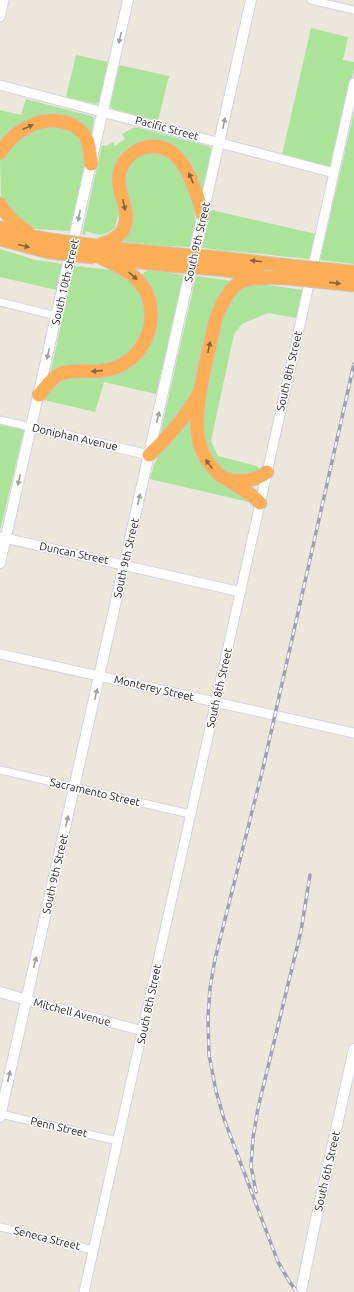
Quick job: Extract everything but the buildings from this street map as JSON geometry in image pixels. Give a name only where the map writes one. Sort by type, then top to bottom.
[{"type":"highway","points":[[0,153],[10,139],[24,128],[41,122],[59,121],[74,125],[80,130],[87,141],[91,164]]},
{"type":"highway","points":[[97,254],[123,230],[126,218],[119,185],[120,171],[126,160],[131,155],[143,148],[162,148],[173,154],[184,165],[191,176],[203,215]]},
{"type":"highway","points":[[0,204],[12,221],[50,246]]},
{"type":"highway","points":[[0,228],[37,237]]},
{"type":"highway","points":[[0,239],[20,245],[50,246],[97,254],[219,264],[289,272],[354,285]]},
{"type":"highway","points":[[39,395],[50,381],[60,374],[68,372],[100,371],[123,364],[137,352],[147,337],[150,328],[151,309],[145,291],[139,282],[123,268],[97,254]]},
{"type":"highway","points":[[260,502],[256,497],[217,473],[210,466],[204,457],[198,440],[197,420],[201,385],[216,318],[231,290],[242,281],[289,272],[354,265]]},
{"type":"highway","points":[[289,272],[354,272]]},
{"type":"highway","points":[[149,455],[183,418],[201,385]]},
{"type":"highway","points":[[226,479],[242,482],[250,481],[261,477],[267,472]]},
{"type":"main road","name":"South 10th Street","points":[[0,563],[3,537],[39,395],[128,0]]},
{"type":"main road","name":"South 9th Street","points":[[0,1115],[251,0]]},
{"type":"main road","name":"Mitchell Avenue","points":[[0,992],[26,1000]]},
{"type":"main road","name":"South 6th Street","points":[[301,1292],[313,1233],[350,1088],[354,1049]]},
{"type":"street","points":[[0,17],[4,0]]},
{"type":"street","points":[[311,0],[354,10]]},
{"type":"street","name":"South 8th Street","points":[[84,1292],[354,83]]},
{"type":"street","name":"Pacific Street","points":[[0,85],[334,173]]},
{"type":"street","points":[[0,302],[57,316]]},
{"type":"street","name":"Doniphan Avenue","points":[[0,420],[149,455]]},
{"type":"street","name":"Duncan Street","points":[[3,537],[241,592]]},
{"type":"street","name":"Monterey Street","points":[[0,654],[354,733]]},
{"type":"street","name":"Sacramento Street","points":[[0,770],[190,814]]},
{"type":"street","name":"Mitchell Avenue","points":[[26,1000],[143,1031]]},
{"type":"street","name":"Penn Street","points":[[0,1115],[118,1141]]},
{"type":"street","name":"Seneca Street","points":[[0,1227],[93,1250]]},
{"type":"green space","points":[[311,28],[348,37],[343,60],[354,62],[354,69],[332,164],[327,167],[282,155]]},
{"type":"green space","points":[[76,55],[108,62],[99,102],[96,104],[66,97]]},
{"type":"green space","points":[[119,65],[169,76],[158,121],[112,109],[110,106]]},
{"type":"green space","points":[[26,99],[91,116],[94,118],[91,140],[61,118],[0,145],[0,110],[21,115]]},
{"type":"green space","points":[[354,112],[354,264],[320,260]]},
{"type":"green space","points":[[39,127],[65,128],[81,137],[86,161],[70,231],[36,229],[26,226],[1,200],[0,162],[4,154],[19,137]]},
{"type":"green space","points":[[135,127],[211,148],[212,152],[202,193],[162,146],[122,159],[121,216],[118,216],[115,228],[101,235],[86,231],[85,235],[82,234],[102,145],[106,146],[113,142],[115,146],[125,139],[122,134]]},
{"type":"green space","points":[[144,152],[160,153],[176,162],[194,196],[195,225],[190,247],[163,246],[119,241],[122,185],[129,162]]},
{"type":"green space","points":[[211,210],[316,234],[309,259],[202,248]]},
{"type":"green space","points":[[0,249],[35,260],[62,264],[57,290],[0,277]]},
{"type":"green space","points":[[74,266],[113,270],[132,282],[140,292],[144,303],[146,317],[141,340],[123,360],[49,379]]},
{"type":"green space","points":[[151,270],[184,275],[156,394],[104,382],[95,412],[44,400],[47,391],[60,378],[105,375],[149,342],[141,280],[144,273]]},
{"type":"green space","points":[[196,276],[226,280],[234,283],[199,382],[186,408],[160,435]]},
{"type":"green space","points":[[258,284],[304,290],[297,318],[268,313],[242,324],[234,334],[211,441],[218,456],[257,466],[259,469],[256,473],[232,478],[208,456],[201,417],[220,327],[226,310],[232,298],[240,289],[245,286]]},
{"type":"green space","points":[[196,406],[197,452],[253,503],[150,479],[154,464],[159,455]]},
{"type":"green space","points":[[0,425],[24,430],[0,531]]},
{"type":"railway","points":[[297,1292],[278,1262],[224,1119],[216,1091],[209,1055],[208,1017],[210,988],[215,959],[263,768],[354,364]]},
{"type":"railway","points":[[256,1192],[251,1166],[253,1138],[258,1108],[301,931],[310,875]]}]
